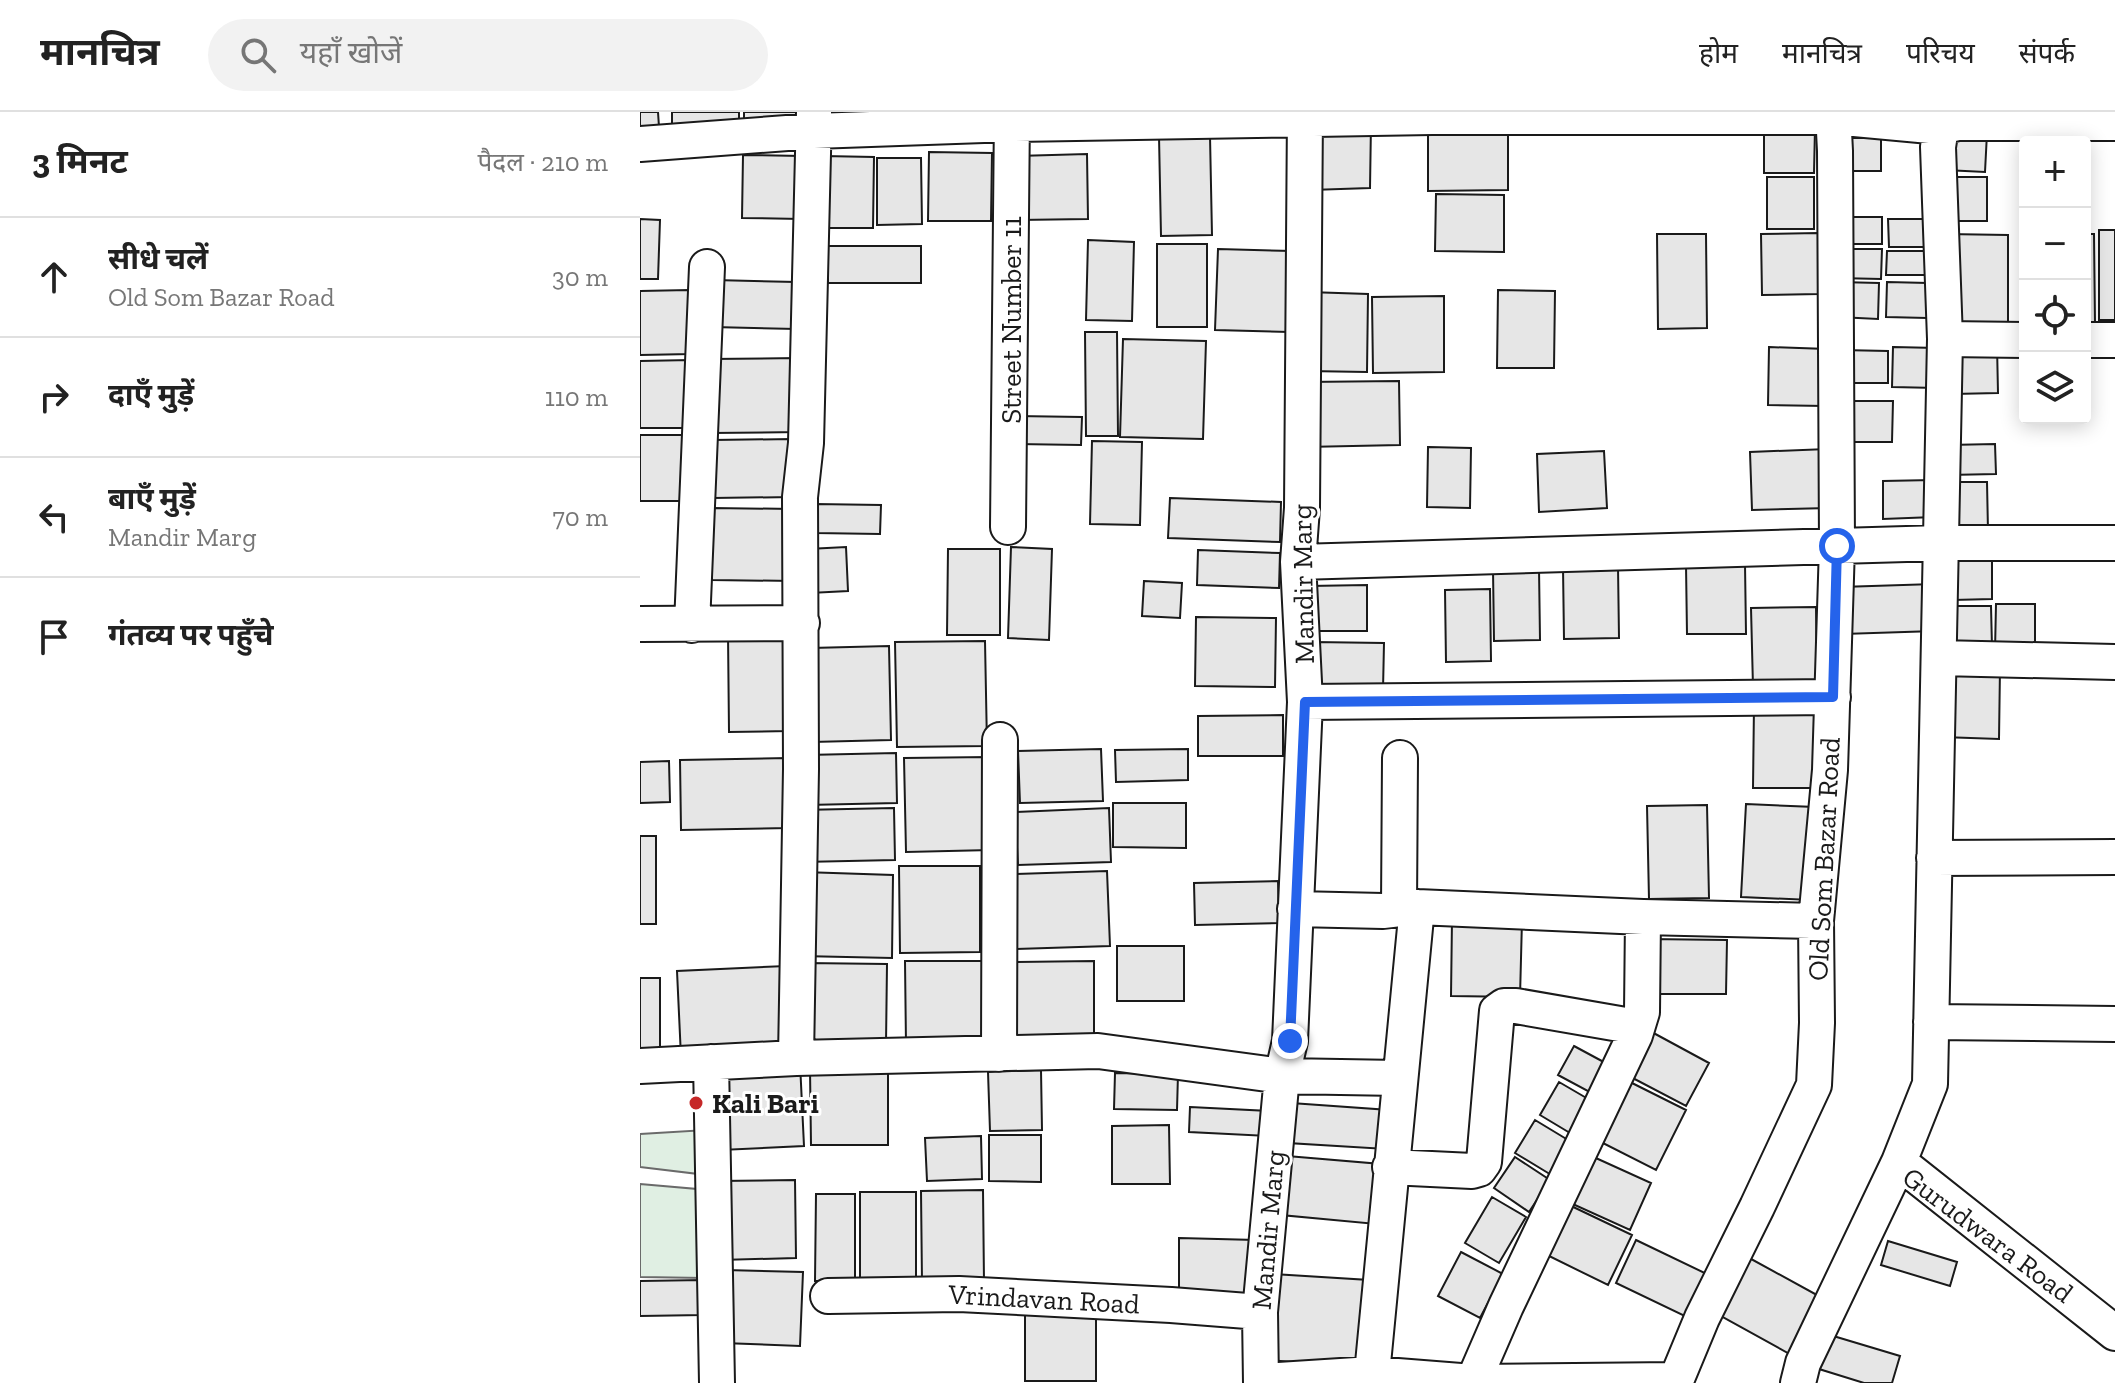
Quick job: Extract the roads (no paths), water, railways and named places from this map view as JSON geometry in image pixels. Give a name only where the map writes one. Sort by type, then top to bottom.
[{"type":"street","points":[[640,144],[814,122],[1012,118],[1432,114],[1833,115],[1941,127],[1958,123],[2115,123]]},
{"type":"street","name":"Mandir Marg","points":[[1261,1382],[1260,1312],[1282,1076],[1290,1041],[1305,702],[1298,562],[1302,508],[1305,115]]},
{"type":"street","name":"Old Som Bazar Road","points":[[1675,1381],[1814,1085],[1816,921],[1830,770],[1837,546],[1833,115]]},
{"type":"street","name":"Street Number 11","points":[[1008,527],[1012,118]]},
{"type":"street","points":[[796,1058],[802,623],[800,497],[806,443],[814,122]]},
{"type":"street","points":[[1899,1162],[1930,1084],[1945,339],[1938,147],[1941,127]]},
{"type":"street","points":[[692,625],[707,267]]},
{"type":"street","points":[[1945,339],[2019,340]]},
{"type":"street","points":[[2091,340],[2115,340]]},
{"type":"street","points":[[1298,562],[1941,543],[2115,543]]},
{"type":"street","points":[[640,624],[802,623]]},
{"type":"street","points":[[1939,658],[2115,662]]},
{"type":"street","points":[[1305,702],[1833,697]]},
{"type":"street","points":[[999,1054],[1000,740]]},
{"type":"street","points":[[1372,1374],[1399,1078],[1408,908],[1400,758]]},
{"type":"street","points":[[1934,858],[2115,857]]},
{"type":"street","points":[[1295,909],[1383,911],[1408,908],[1816,921]]},
{"type":"street","points":[[1473,1382],[1637,1027],[1642,1012],[1643,917]]},
{"type":"street","points":[[1390,1167],[1472,1171],[1479,1169],[1484,1162],[1497,1011],[1504,1006],[1637,1027]]},
{"type":"street","points":[[1931,1022],[2115,1024]]},
{"type":"street","points":[[640,1066],[796,1058],[1098,1051],[1282,1076],[1399,1078]]},
{"type":"street","points":[[711,1062],[717,1383]]},
{"type":"street","name":"Gurudwara Road","points":[[1798,1383],[1803,1363],[1899,1162],[2115,1333]]},
{"type":"street","name":"Vrindavan Road","points":[[828,1296],[959,1294],[1260,1312]]},
{"type":"street","points":[[1261,1382],[1372,1374],[1473,1382],[1675,1381]]},
{"type":"place","name":"Kali Bari","points":[[696,1103]]}]
